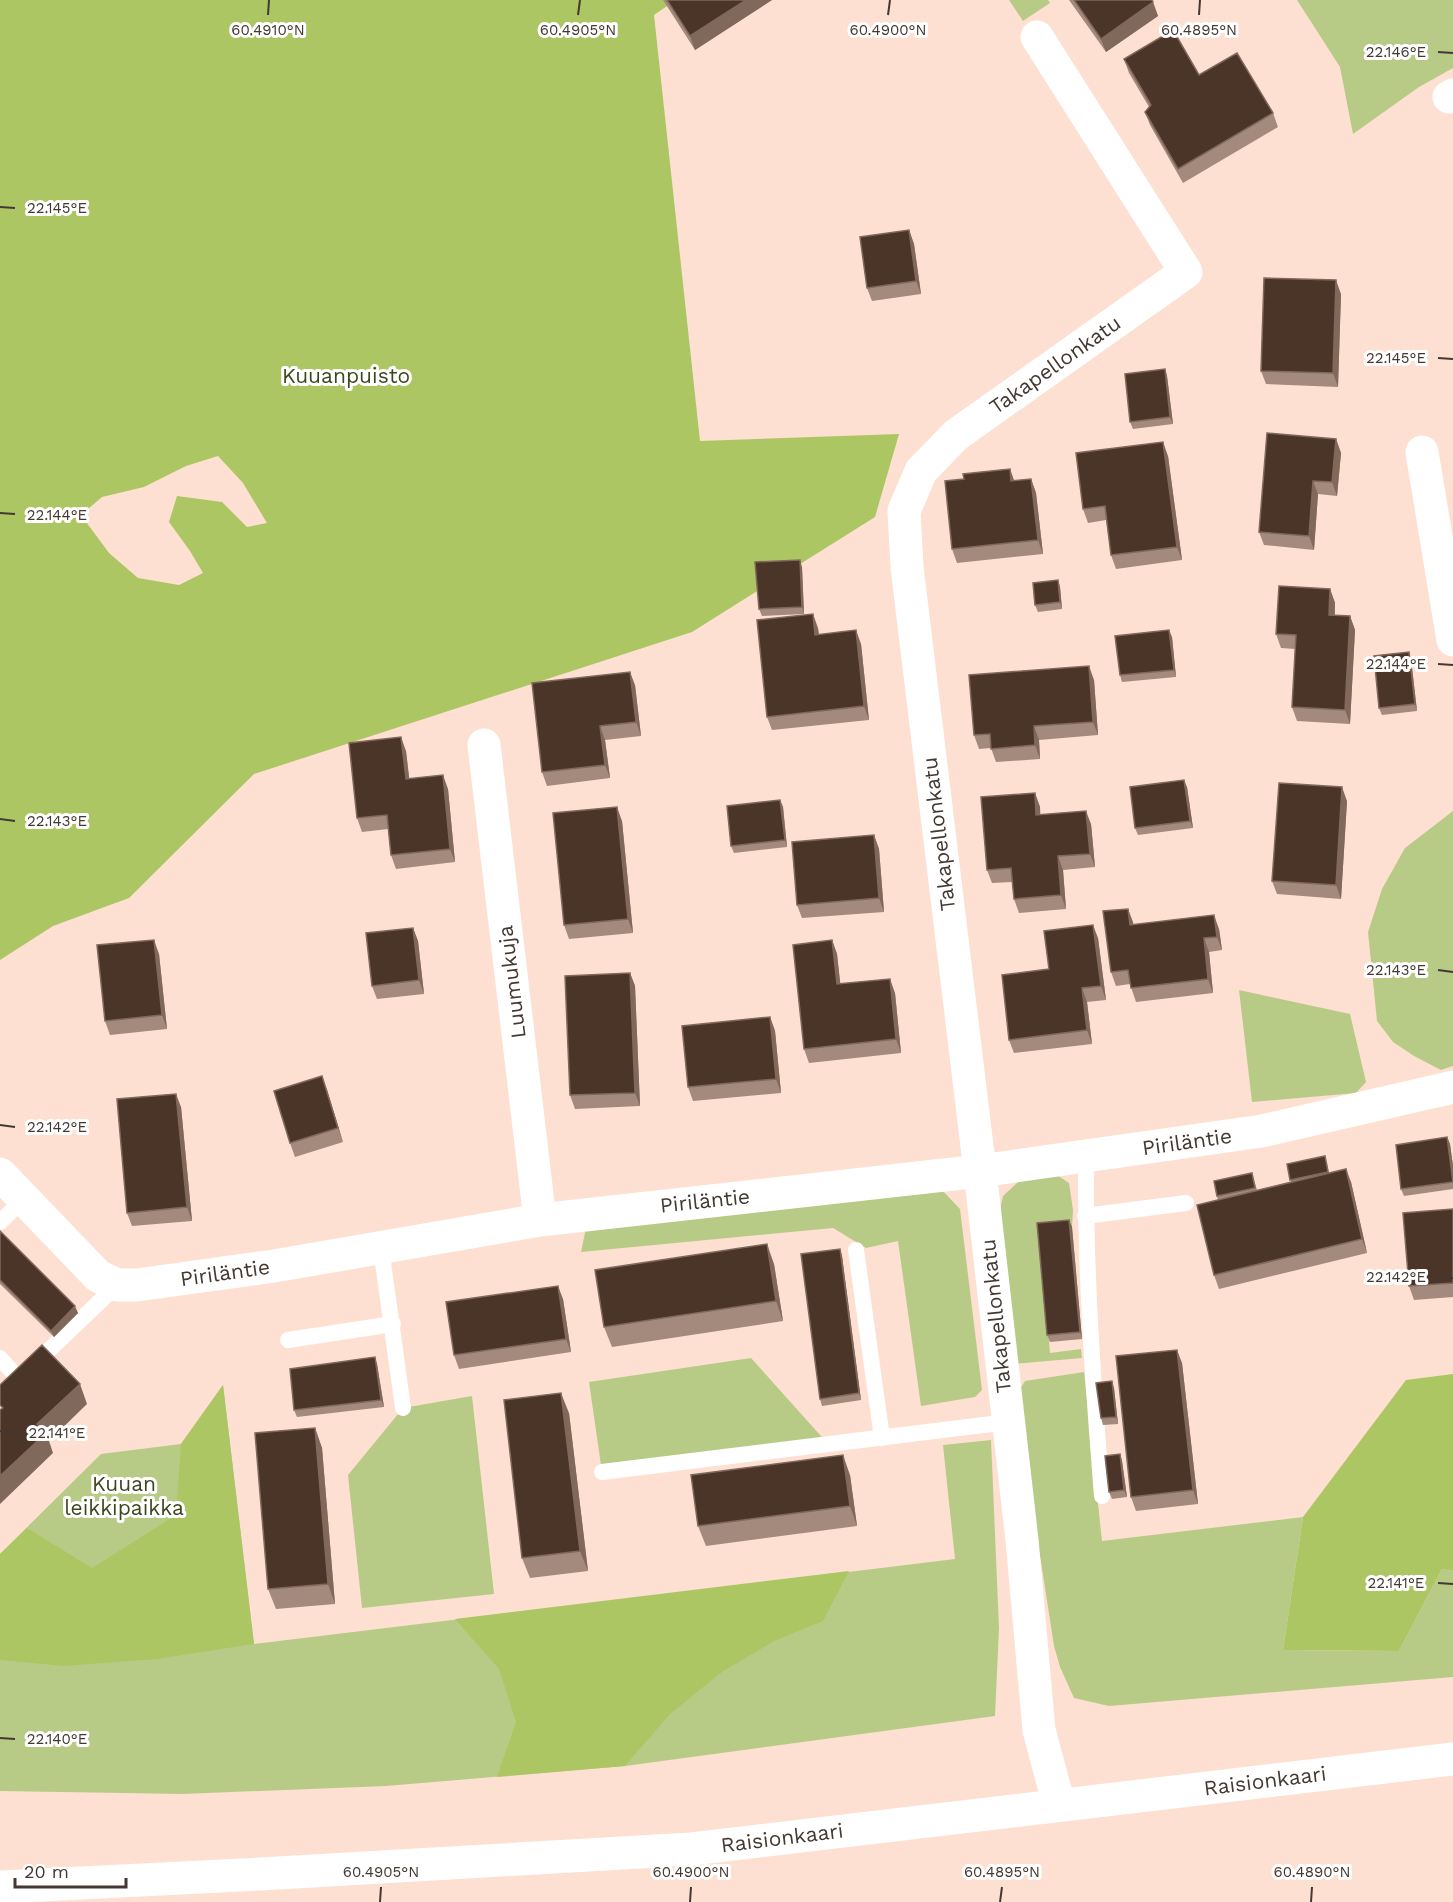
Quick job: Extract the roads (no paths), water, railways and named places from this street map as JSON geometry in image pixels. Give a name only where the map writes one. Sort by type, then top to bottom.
[{"type":"street","name":"Takapellonkatu","points":[[1037,37],[1186,272],[956,435],[921,471],[904,511],[907,567],[1022,1540],[1039,1730],[1059,1805]]},
{"type":"street","points":[[1422,452],[1453,640]]},
{"type":"street","name":"Luumukuja","points":[[484,745],[540,1220]]},
{"type":"street","name":"Piriläntie","points":[[117,1285],[137,1285],[251,1269],[540,1220],[980,1171],[1262,1131],[1453,1088]]},
{"type":"street","points":[[0,1174],[98,1276],[117,1285]]},
{"type":"street","name":"Raisionkaari","points":[[0,1887],[691,1849],[1453,1759]]},
{"type":"lane","points":[[1086,1156],[1085,1216],[1091,1355],[1102,1496]]},
{"type":"lane","points":[[0,1222],[24,1199]]},
{"type":"lane","points":[[1085,1216],[1186,1203]]},
{"type":"lane","points":[[381,1248],[403,1408]]},
{"type":"lane","points":[[856,1250],[882,1438]]},
{"type":"lane","points":[[0,1358],[19,1379],[117,1285]]},
{"type":"lane","points":[[288,1340],[393,1324]]},
{"type":"lane","points":[[602,1472],[1008,1422]]},
{"type":"park label","name":"Kuuanpuisto","points":[[346,376]]},
{"type":"park label","name":"Kuuan leikkipaikka","points":[[124,1496]]}]
